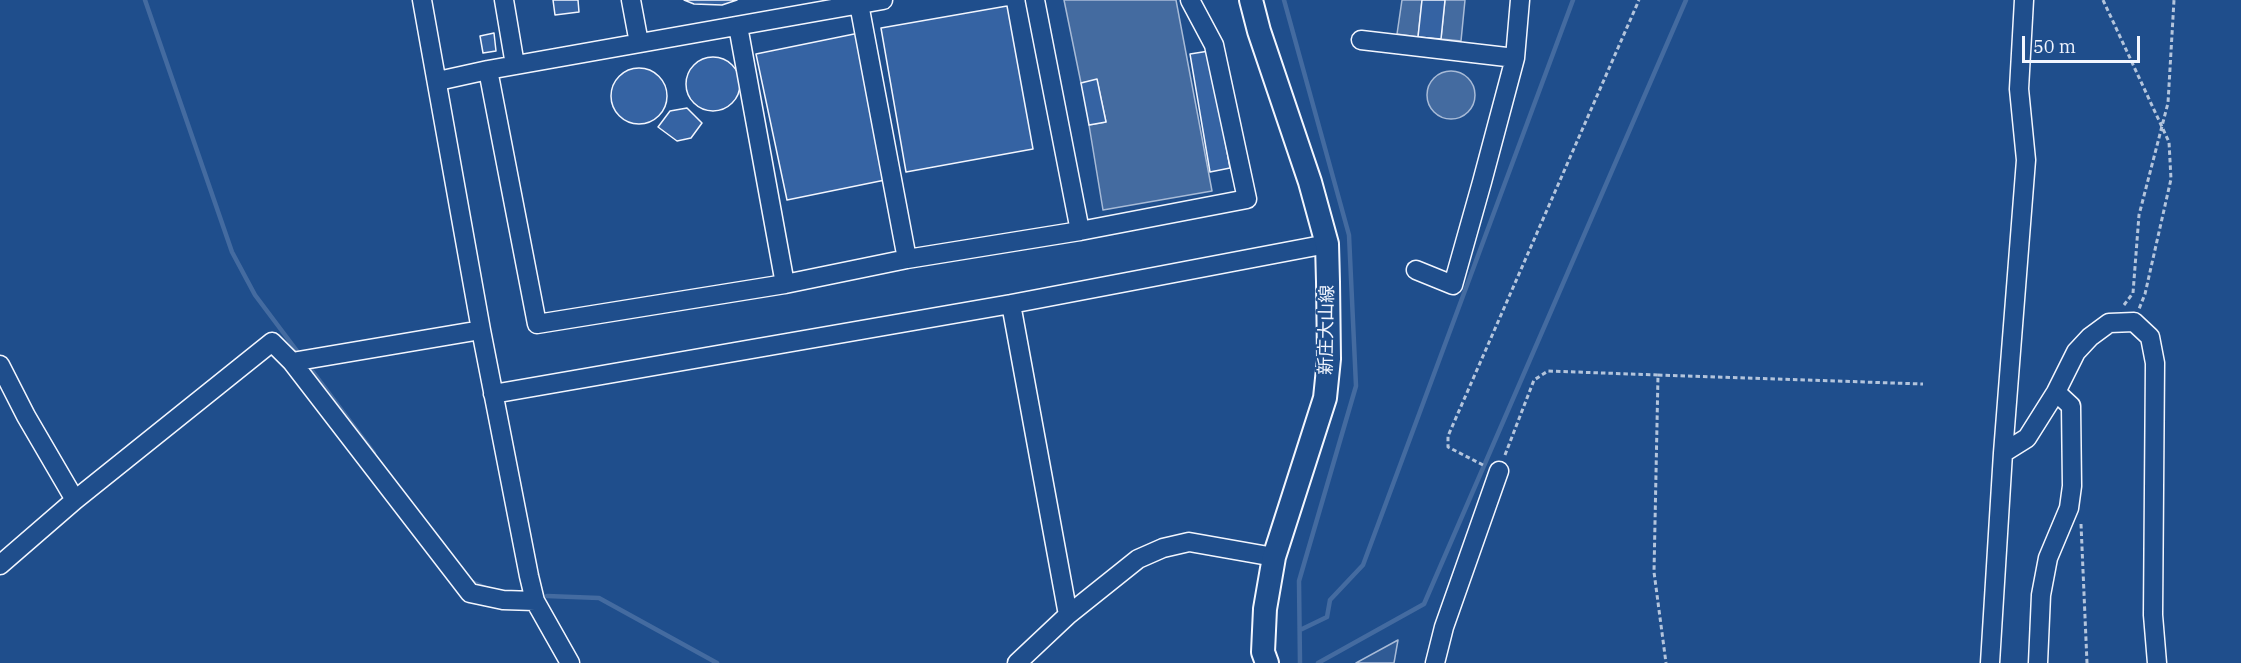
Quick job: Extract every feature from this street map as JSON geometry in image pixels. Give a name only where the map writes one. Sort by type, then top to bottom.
[{"type":"main road","name":"新庄大山線","points":[[1251,0],[1259,31],[1310,182],[1327,243],[1329,359],[1325,398],[1274,557],[1264,609],[1263,652],[1267,663]]},
{"type":"street","points":[[422,0],[493,394],[535,601],[570,663]]},
{"type":"street","points":[[504,0],[515,65]]},
{"type":"street","points":[[631,0],[639,44]]},
{"type":"street","points":[[438,81],[515,65],[883,0]]},
{"type":"street","points":[[1035,0],[1080,231]]},
{"type":"street","points":[[488,70],[537,324],[785,284],[907,259],[1080,231],[1247,198],[1214,45],[1190,0]]},
{"type":"street","points":[[1416,270],[1453,285],[1515,58],[1520,0]]},
{"type":"street","points":[[1989,663],[2026,160],[2019,89],[2024,0]]},
{"type":"street","points":[[859,4],[907,259]]},
{"type":"street","points":[[738,26],[785,284]]},
{"type":"street","points":[[1361,40],[1515,58]]},
{"type":"street","points":[[493,394],[1011,304],[1327,243]]},
{"type":"street","points":[[1011,304],[1068,615]]},
{"type":"street","points":[[2003,453],[2027,438],[2056,392],[2076,352],[2090,337],[2109,323],[2134,322],[2150,337],[2155,363],[2153,615],[2157,663]]},
{"type":"street","points":[[295,361],[481,330]]},
{"type":"street","points":[[0,565],[75,500],[272,342],[295,361],[470,593],[502,600],[535,601]]},
{"type":"street","points":[[0,365],[26,416],[75,500]]},
{"type":"street","points":[[2038,663],[2041,595],[2048,558],[2069,508],[2072,486],[2071,406],[2056,392]]},
{"type":"street","points":[[1435,663],[1444,627],[1499,471]]},
{"type":"street","points":[[1017,663],[1068,615],[1138,559],[1164,548],[1189,542],[1274,557]]},
{"type":"path","points":[[1639,0],[1448,436],[1448,447],[1468,459],[1499,471],[1534,380],[1548,371],[1923,384]]},
{"type":"path","points":[[2103,0],[2169,142],[2171,179],[2145,294],[2134,322]]},
{"type":"path","points":[[2109,323],[2133,293],[2139,215],[2168,103],[2174,0]]},
{"type":"path","points":[[1658,375],[1654,572],[1666,663]]},
{"type":"path","points":[[2080,516],[2087,663]]},
{"type":"shaded area","points":[[1064,0],[1176,0],[1212,191],[1103,210],[1089,125],[1106,122],[1097,80],[1081,83]]},
{"type":"shaded area","points":[[1402,0],[1422,0],[1418,37],[1397,34]]},
{"type":"shaded area","points":[[1445,0],[1465,0],[1461,41],[1441,39]]},
{"type":"shaded area","points":[[1446,71],[1456,71],[1468,78],[1475,90],[1475,100],[1468,112],[1456,119],[1446,119],[1431,108],[1427,100],[1427,90],[1438,75]]},
{"type":"shaded area","points":[[1398,640],[1394,663],[1356,663]]},
{"type":"building","points":[[553,0],[578,0],[579,12],[555,15]]},
{"type":"building","points":[[684,0],[737,0],[722,5],[694,4]]},
{"type":"building","points":[[1422,0],[1445,0],[1441,39],[1418,37]]},
{"type":"building","points":[[1007,6],[1033,149],[906,172],[881,28]]},
{"type":"building","points":[[494,33],[496,51],[483,53],[480,36]]},
{"type":"building","points":[[859,33],[890,179],[787,200],[756,54]]},
{"type":"building","points":[[1209,51],[1230,168],[1210,172],[1190,54]]},
{"type":"building","points":[[708,57],[718,57],[728,61],[736,69],[740,84],[736,99],[728,107],[718,111],[708,111],[698,107],[690,99],[686,89],[686,79],[690,69],[698,61]]},
{"type":"building","points":[[639,68],[650,70],[659,76],[665,85],[667,96],[665,107],[659,116],[650,122],[639,124],[628,122],[619,116],[613,107],[611,96],[613,85],[619,76],[628,70]]},
{"type":"building","points":[[1097,79],[1106,122],[1089,125],[1081,83]]},
{"type":"building","points":[[687,108],[702,123],[691,138],[677,141],[658,127],[670,111]]},
{"type":"waterway","points":[[145,0],[232,252],[255,295],[300,355]]},
{"type":"waterway","points":[[1284,0],[1349,235],[1356,386],[1299,581],[1300,663]]},
{"type":"waterway","points":[[1300,630],[1327,617],[1330,600],[1363,565],[1573,0]]},
{"type":"waterway","points":[[1318,663],[1424,604],[1686,0]]},
{"type":"waterway","points":[[307,364],[374,453]]},
{"type":"waterway","points":[[468,580],[488,589]]},
{"type":"waterway","points":[[547,596],[599,598],[717,663]]}]
